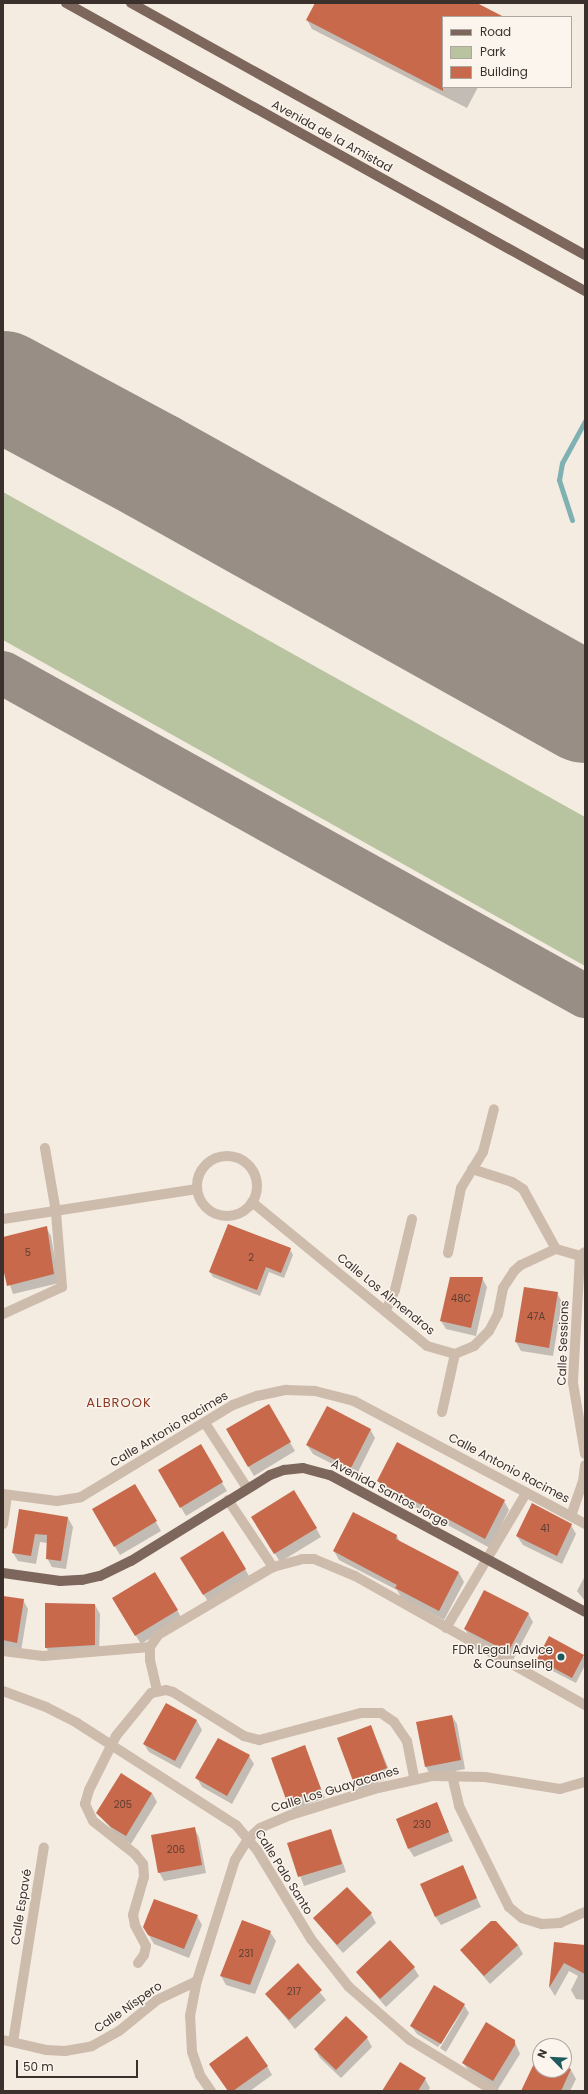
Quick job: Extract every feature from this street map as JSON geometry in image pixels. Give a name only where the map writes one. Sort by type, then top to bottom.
[{"type":"main road","name":"Avenida de la Amistad","points":[[66,3],[585,291]]},
{"type":"main road","name":"Avenida de la Amistad","points":[[131,3],[585,255]]},
{"type":"main road","name":"Avenida Santos Jorge","points":[[3,1573],[60,1581],[82,1580],[100,1576],[131,1561],[247,1488],[284,1470],[303,1468],[319,1470],[585,1612]]},
{"type":"street","points":[[448,1253],[462,1188],[483,1152],[494,1109]]},
{"type":"street","points":[[3,1314],[62,1287],[56,1212],[45,1148]]},
{"type":"street","points":[[219,1157],[239,1158],[248,1164],[256,1177],[256,1193],[252,1202],[238,1214],[220,1215],[204,1206],[197,1189],[202,1169],[219,1157]]},
{"type":"street","points":[[472,1170],[512,1182],[523,1190],[556,1249]]},
{"type":"street","points":[[4,1219],[197,1189]]},
{"type":"street","name":"Calle Los Almendros","points":[[252,1202],[386,1310],[427,1346],[455,1354]]},
{"type":"street","points":[[386,1310],[395,1290],[412,1219]]},
{"type":"street","points":[[442,1412],[455,1354],[474,1346],[489,1331],[498,1314],[503,1288],[514,1271],[528,1261],[556,1249],[582,1254]]},
{"type":"street","name":"Calle Sessions","points":[[582,1254],[573,1383],[585,1454]]},
{"type":"street","name":"Calle Antonio Racimes","points":[[5,1495],[57,1501],[81,1497],[233,1405],[257,1396],[286,1390],[315,1391],[354,1401],[585,1524]]},
{"type":"street","points":[[205,1423],[247,1488]]},
{"type":"street","points":[[571,1516],[583,1482],[585,1465]]},
{"type":"street","points":[[446,1628],[526,1493]]},
{"type":"street","points":[[3,1524],[5,1495]]},
{"type":"street","points":[[228,1500],[273,1567]]},
{"type":"street","points":[[157,1690],[150,1660],[150,1647],[158,1636],[273,1567],[302,1559],[325,1562],[585,1705]]},
{"type":"street","points":[[3,1651],[43,1656],[150,1647]]},
{"type":"street","points":[[138,1963],[144,1955],[146,1946],[135,1925],[133,1915],[144,1877],[143,1864],[135,1854],[93,1821],[87,1812],[85,1804],[89,1790],[111,1745],[145,1698],[157,1690],[173,1692],[244,1736],[259,1740],[361,1713],[381,1713],[394,1722],[407,1741],[414,1778]]},
{"type":"street","name":"Calle Palo Santo","points":[[3,1691],[53,1710],[111,1745],[236,1825],[249,1838],[311,1939],[354,1992],[410,2040],[494,2091]]},
{"type":"street","points":[[452,1775],[459,1806],[509,1907],[522,1918],[542,1924],[560,1923],[585,1912]]},
{"type":"street","name":"Calle Los Guayacanes","points":[[211,2091],[195,2061],[190,2040],[190,2016],[196,1981],[235,1860],[249,1838],[260,1828],[291,1815],[414,1778],[452,1775],[485,1777],[549,1789],[572,1787],[585,1782]]},
{"type":"street","name":"Calle Espavé","points":[[8,2041],[44,1847]]},
{"type":"street","name":"Calle Níspero","points":[[8,2041],[46,2050],[65,2051],[92,2046],[119,2031],[157,2000],[196,1981]]},
{"type":"green space","points":[[3,492],[585,817],[585,966],[3,640]]},
{"type":"building","points":[[315,3],[477,3],[502,16],[442,16],[443,91],[306,20]]},
{"type":"building","points":[[228,1224],[291,1248],[281,1273],[266,1267],[257,1290],[209,1272]]},
{"type":"building","points":[[47,1226],[54,1274],[7,1286],[3,1268],[3,1237]]},
{"type":"building","points":[[450,1277],[483,1277],[471,1328],[440,1321]]},
{"type":"building","points":[[524,1287],[558,1292],[549,1348],[515,1342]]},
{"type":"building","points":[[269,1404],[291,1442],[248,1467],[226,1429]]},
{"type":"building","points":[[327,1406],[371,1429],[351,1468],[306,1445]]},
{"type":"building","points":[[397,1442],[505,1500],[485,1539],[377,1481]]},
{"type":"building","points":[[201,1444],[223,1482],[180,1508],[158,1470]]},
{"type":"building","points":[[135,1484],[157,1521],[114,1547],[92,1509]]},
{"type":"building","points":[[294,1490],[317,1528],[274,1554],[251,1517]]},
{"type":"building","points":[[532,1503],[572,1524],[557,1556],[516,1536]]},
{"type":"building","points":[[19,1509],[68,1517],[61,1561],[46,1559],[47,1535],[35,1534],[31,1556],[12,1553]]},
{"type":"building","points":[[353,1512],[397,1535],[396,1539],[459,1572],[439,1611],[395,1588],[397,1585],[333,1551]]},
{"type":"building","points":[[223,1531],[246,1569],[203,1595],[180,1558]]},
{"type":"building","points":[[155,1572],[178,1610],[135,1636],[112,1598]]},
{"type":"building","points":[[484,1590],[529,1613],[508,1652],[464,1629]]},
{"type":"building","points":[[3,1596],[24,1599],[17,1643],[3,1640]]},
{"type":"building","points":[[45,1603],[95,1604],[95,1645],[45,1648]]},
{"type":"building","name":"FDR Legal Advice & Counseling","points":[[549,1636],[584,1655],[572,1678],[537,1659]]},
{"type":"building","points":[[166,1703],[197,1720],[175,1761],[143,1744]]},
{"type":"building","points":[[452,1715],[461,1760],[425,1767],[416,1722]]},
{"type":"building","points":[[371,1725],[387,1768],[353,1781],[337,1738]]},
{"type":"building","points":[[218,1738],[250,1755],[227,1796],[195,1778]]},
{"type":"building","points":[[305,1745],[321,1789],[287,1802],[271,1758]]},
{"type":"building","points":[[121,1773],[152,1793],[126,1836],[111,1827],[96,1813]]},
{"type":"building","points":[[437,1802],[449,1832],[408,1849],[396,1819]]},
{"type":"building","points":[[195,1827],[202,1865],[158,1873],[151,1835]]},
{"type":"building","points":[[331,1829],[342,1864],[298,1877],[287,1843]]},
{"type":"building","points":[[463,1865],[477,1898],[435,1917],[420,1884]]},
{"type":"building","points":[[347,1887],[372,1913],[337,1945],[313,1918]]},
{"type":"building","points":[[154,1899],[198,1915],[184,1949],[148,1935],[143,1927]]},
{"type":"building","points":[[242,1920],[271,1931],[250,1985],[220,1976]]},
{"type":"building","points":[[491,1921],[496,1921],[518,1945],[484,1976],[460,1950]]},
{"type":"building","points":[[390,1940],[415,1967],[380,1999],[356,1972]]},
{"type":"building","points":[[554,1942],[585,1945],[585,1974],[564,1963],[549,1988]]},
{"type":"building","points":[[298,1963],[322,1990],[289,2020],[265,1994]]},
{"type":"building","points":[[434,1985],[465,2004],[441,2044],[410,2026]]},
{"type":"building","points":[[346,2016],[368,2037],[336,2070],[314,2049]]},
{"type":"building","points":[[486,2022],[515,2040],[515,2045],[493,2081],[462,2063]]},
{"type":"building","points":[[247,2036],[268,2066],[233,2091],[228,2091],[209,2064]]},
{"type":"building","points":[[400,2062],[426,2078],[418,2091],[382,2091]]},
{"type":"building","points":[[532,2068],[532,2078],[567,2078],[561,2091],[521,2091]]},
{"type":"waterway","points":[[572,520],[559,480],[562,463],[585,421]]},
{"type":"taxiway","points":[[3,673],[585,996]]},
{"type":"runway","points":[[3,386],[152,466],[585,708]]},
{"type":"place","name":"FDR Legal Advice & Counseling","points":[[561,1657]]},
{"type":"district","name":"ALBROOK","points":[[119,1403]]}]
